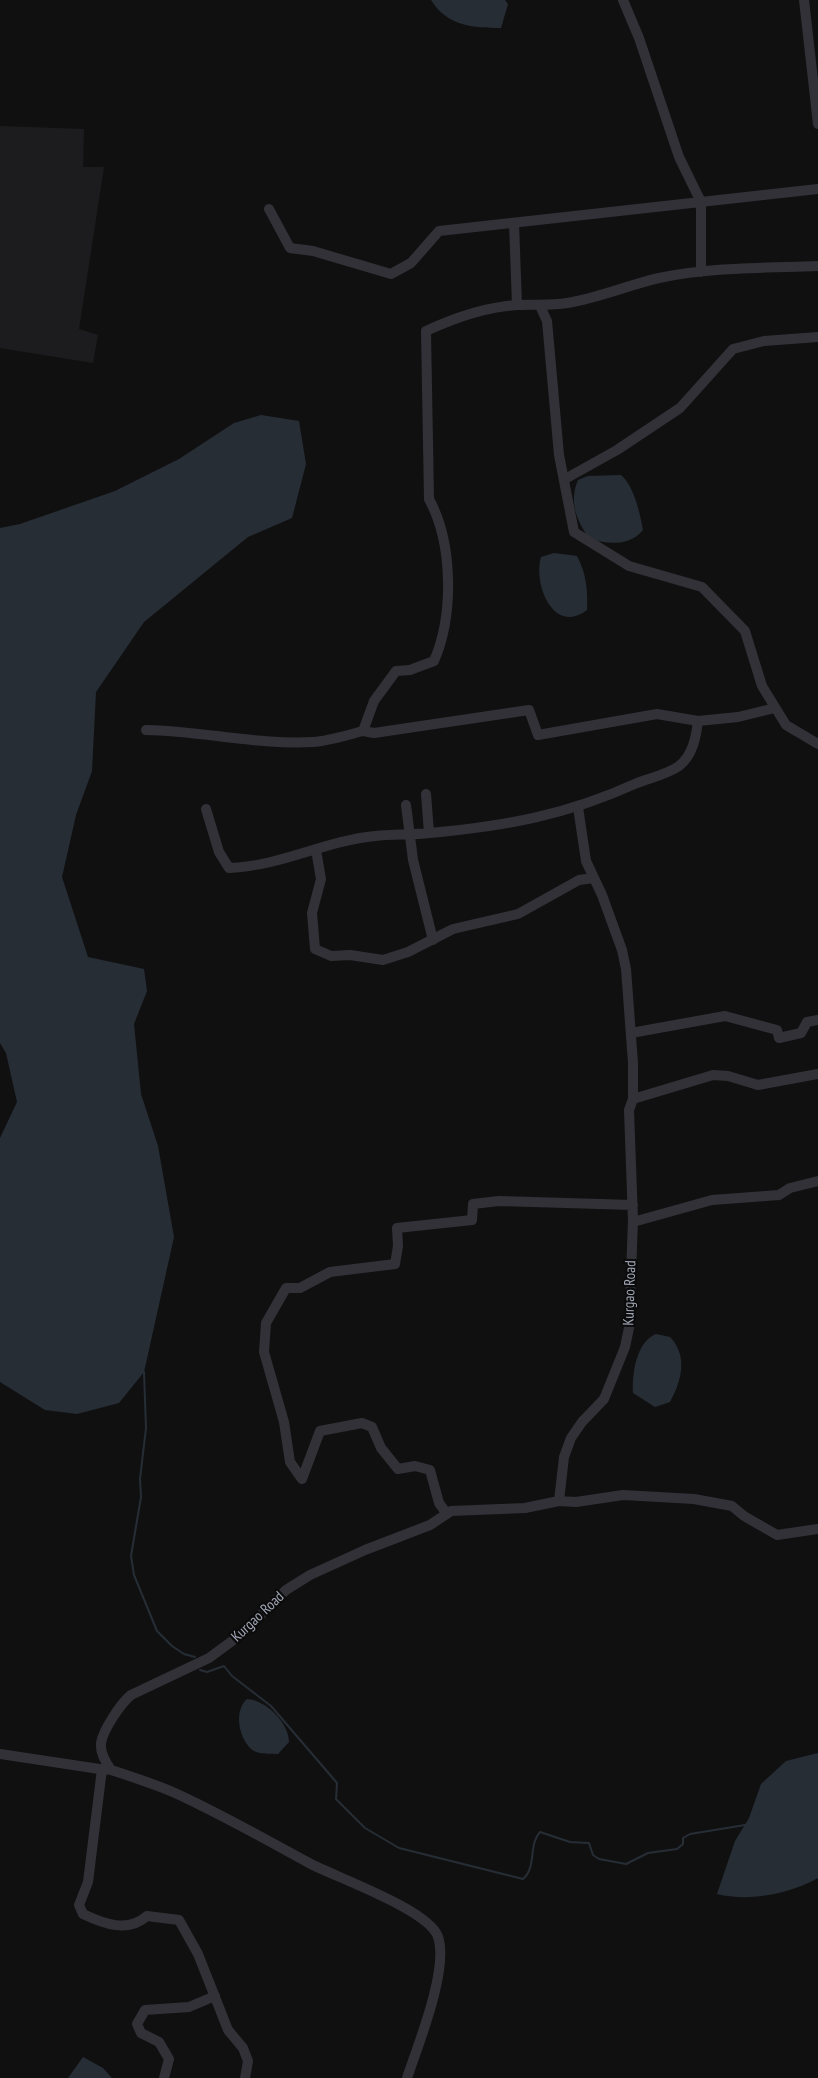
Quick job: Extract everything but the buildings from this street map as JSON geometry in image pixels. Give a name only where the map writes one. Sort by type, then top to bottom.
[{"type":"street","points":[[622,0],[639,38],[679,157],[701,202],[701,272]]},
{"type":"street","points":[[804,0],[818,124]]},
{"type":"street","points":[[269,209],[290,248],[313,251],[391,274],[411,263],[439,231],[818,189]]},
{"type":"street","points":[[514,223],[517,305]]},
{"type":"street","points":[[363,731],[375,701],[396,671],[410,670],[434,661],[442,643],[447,574],[439,518],[429,499],[426,331],[453,319],[517,305],[540,306],[569,303],[659,279],[701,272],[726,268],[818,266]]},
{"type":"street","points":[[540,306],[547,321],[559,455],[574,532],[629,566],[702,587],[745,631],[762,686],[786,725],[818,744]]},
{"type":"street","points":[[565,479],[625,445],[680,408],[733,349],[764,341],[818,337]]},
{"type":"street","points":[[146,730],[188,730],[276,742],[315,742],[363,731],[374,733],[529,710],[538,735],[657,714],[698,721],[738,717],[775,708]]},
{"type":"street","points":[[206,808],[219,852],[229,868],[257,867],[374,836],[429,833],[533,820],[578,807],[680,766],[696,742],[698,721]]},
{"type":"street","points":[[426,794],[429,833]]},
{"type":"street","points":[[406,805],[413,860],[433,940]]},
{"type":"street","name":"Kurgao Road","points":[[106,1770],[101,1743],[121,1703],[131,1695],[209,1658],[243,1633],[286,1590],[310,1575],[430,1525],[447,1514],[470,1508],[525,1508],[559,1501],[564,1456],[571,1438],[582,1422],[604,1399],[625,1347],[630,1316],[633,1222],[629,1110],[633,1099],[631,1033],[622,950],[586,861],[578,807]]},
{"type":"street","points":[[316,850],[321,879],[312,913],[315,949],[331,956],[383,960],[433,940],[453,929],[518,914],[579,880],[594,878]]},
{"type":"street","points":[[631,1033],[725,1016],[777,1030],[779,1038],[801,1033],[807,1022],[818,1020]]},
{"type":"street","points":[[633,1099],[713,1075],[728,1076],[758,1085],[818,1074]]},
{"type":"street","points":[[633,1222],[712,1200],[779,1195],[790,1188],[818,1181]]},
{"type":"street","points":[[447,1514],[439,1503],[430,1470],[415,1466],[398,1469],[381,1448],[372,1427],[363,1423],[320,1431],[302,1479],[290,1462],[284,1422],[264,1352],[266,1323],[286,1288],[300,1288],[330,1272],[394,1264],[398,1246],[397,1228],[472,1220],[473,1204],[499,1201],[633,1205]]},
{"type":"street","points":[[559,1501],[576,1502],[623,1495],[694,1499],[732,1506],[744,1516],[777,1535],[818,1529]]},
{"type":"street","points":[[0,1754],[106,1770],[177,1794],[310,1864],[373,1892],[419,1917],[435,1930],[440,1950],[431,2005],[407,2078]]},
{"type":"street","points":[[106,1770],[88,1882],[79,1905],[83,1914],[116,1926],[138,1925],[147,1916],[179,1920],[198,1954],[228,2030],[243,2048],[248,2061],[245,2078]]},
{"type":"street","points":[[164,2078],[169,2058],[159,2042],[141,2032],[137,2024],[145,2010],[189,2007],[215,1996]]},
{"type":"shaded area","points":[[431,0],[505,0],[508,4],[501,28],[491,28],[471,26],[453,20],[437,9]]},
{"type":"shaded area","points":[[0,126],[84,129],[83,167],[104,167],[79,329],[98,335],[93,363],[0,348]]},
{"type":"shaded area","points":[[261,415],[299,421],[306,464],[292,518],[248,537],[144,622],[96,692],[92,771],[76,815],[62,877],[88,957],[144,969],[147,991],[134,1024],[141,1094],[158,1146],[174,1237],[144,1372],[119,1403],[77,1414],[45,1410],[0,1382],[0,1138],[17,1102],[6,1053],[0,1043],[0,528],[20,524],[115,491],[179,459],[234,423]]},
{"type":"shaded area","points":[[621,475],[633,493],[643,530],[632,539],[618,543],[589,538],[575,510],[574,495],[578,480],[588,476]]},
{"type":"shaded area","points":[[554,553],[577,556],[584,575],[587,610],[575,616],[564,616],[555,612],[543,592],[539,568],[541,557]]},
{"type":"shaded area","points":[[656,1334],[670,1337],[676,1344],[681,1368],[678,1385],[670,1402],[655,1407],[633,1393],[633,1385],[640,1351],[649,1338]]},
{"type":"shaded area","points":[[247,1699],[262,1703],[269,1708],[285,1727],[289,1742],[278,1754],[254,1751],[245,1740],[239,1718]]},
{"type":"shaded area","points":[[818,1753],[818,1878],[807,1884],[769,1895],[742,1897],[717,1894],[735,1841],[749,1818],[761,1784],[786,1761]]},
{"type":"shaded area","points":[[83,2057],[103,2068],[112,2078],[68,2078]]},
{"type":"waterway","points":[[144,1372],[146,1428],[140,1479],[141,1497],[131,1556],[134,1575],[157,1631],[172,1646],[184,1654],[195,1657]]},
{"type":"waterway","points":[[200,1670],[207,1672],[224,1666],[232,1676],[271,1706],[337,1783],[336,1799],[365,1828],[399,1848],[523,1879],[530,1868],[534,1843],[540,1832],[570,1842],[589,1843],[593,1855],[599,1859],[626,1864],[648,1853],[677,1849],[683,1844],[683,1838],[690,1834],[745,1825]]}]
